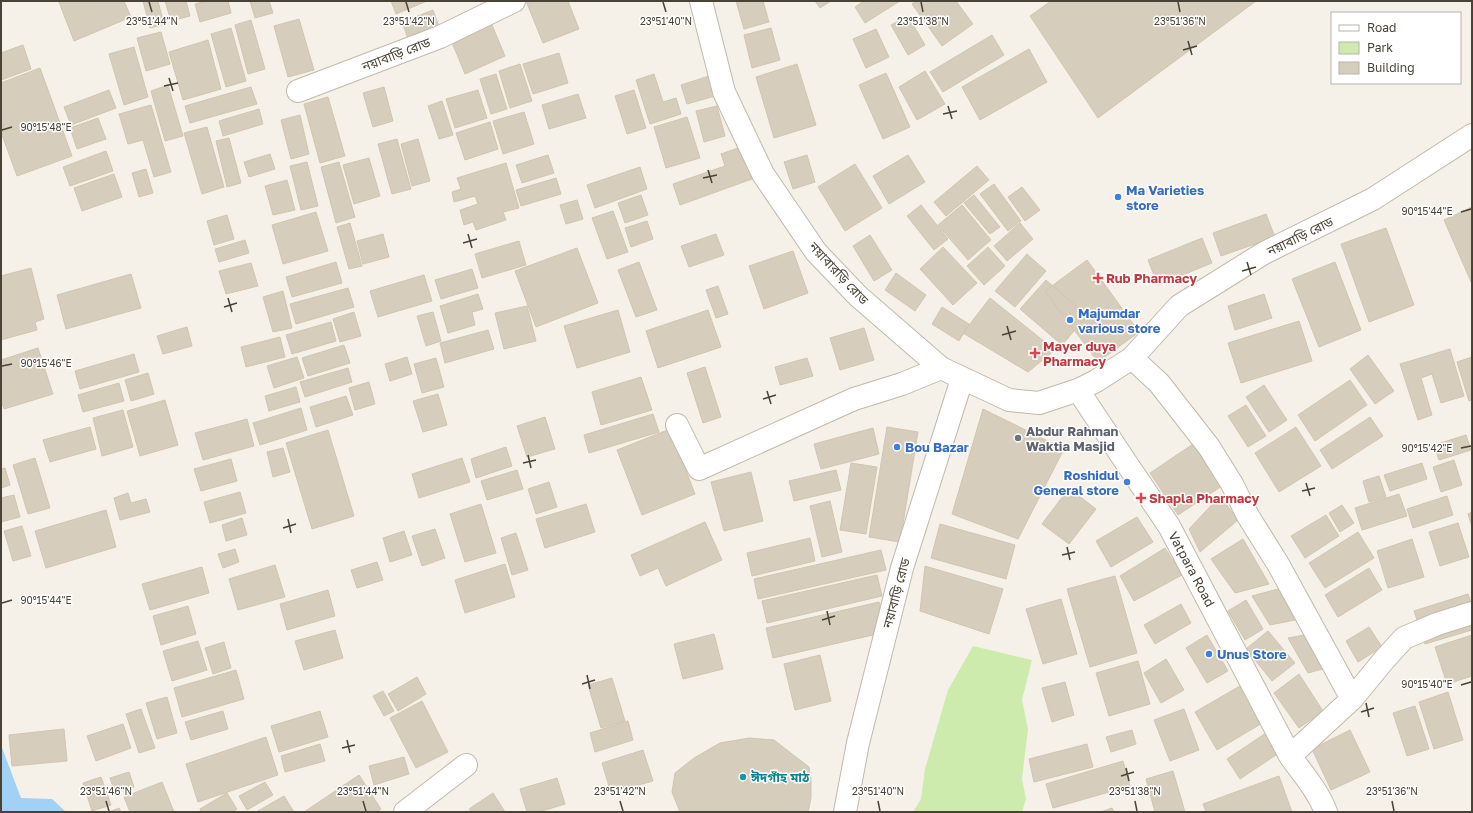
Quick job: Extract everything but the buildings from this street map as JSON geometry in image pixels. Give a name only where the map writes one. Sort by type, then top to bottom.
[{"type":"street","name":"নয়াবাড়ি রোড","points":[[298,91],[440,37],[514,1]]},
{"type":"street","name":"নয়াবারড়ি রোড","points":[[701,1],[724,92],[763,174],[816,252],[858,296],[941,368],[1009,400],[1039,403],[1078,390]]},
{"type":"street","name":"নয়াবাড়ি রোড","points":[[1078,390],[1132,358],[1179,306],[1264,253],[1373,199],[1472,135]]},
{"type":"street","points":[[1132,358],[1159,383],[1212,453],[1232,484],[1248,516],[1278,564],[1352,699]]},
{"type":"street","points":[[677,425],[699,469],[854,399],[902,384],[941,368]]},
{"type":"street","name":"নয়াবাড়ি রোড","points":[[845,812],[858,743],[902,568],[962,379]]},
{"type":"street","name":"Vatpara Road","points":[[1078,390],[1169,526],[1290,756],[1323,803],[1326,812]]},
{"type":"street","points":[[1290,756],[1352,699],[1404,638],[1437,624],[1472,613]]},
{"type":"street","points":[[405,812],[466,765]]},
{"type":"green space","points":[[973,646],[1032,660],[1022,700],[1028,729],[1022,779],[1026,799],[1022,812],[913,812],[921,799],[925,769],[948,690]]},
{"type":"water","points":[[1,745],[21,798],[52,799],[66,812],[1,812]]},
{"type":"place","name":"Ma Varieties store","points":[[1118,197]]},
{"type":"place","name":"Rub Pharmacy","points":[[1098,278]]},
{"type":"place","name":"Majumdar various store","points":[[1070,320]]},
{"type":"place","name":"Mayer duya Pharmacy","points":[[1035,353]]},
{"type":"place","name":"Abdur Rahman Waktia Masjid","points":[[1018,438]]},
{"type":"place","name":"Bou Bazar","points":[[897,447]]},
{"type":"place","name":"Roshidul General store","points":[[1127,482]]},
{"type":"place","name":"Shapla Pharmacy","points":[[1141,498]]},
{"type":"place","name":"Unus Store","points":[[1209,654]]},
{"type":"place","name":"ঈদগাঁহ মাঠ","points":[[743,777]]}]
